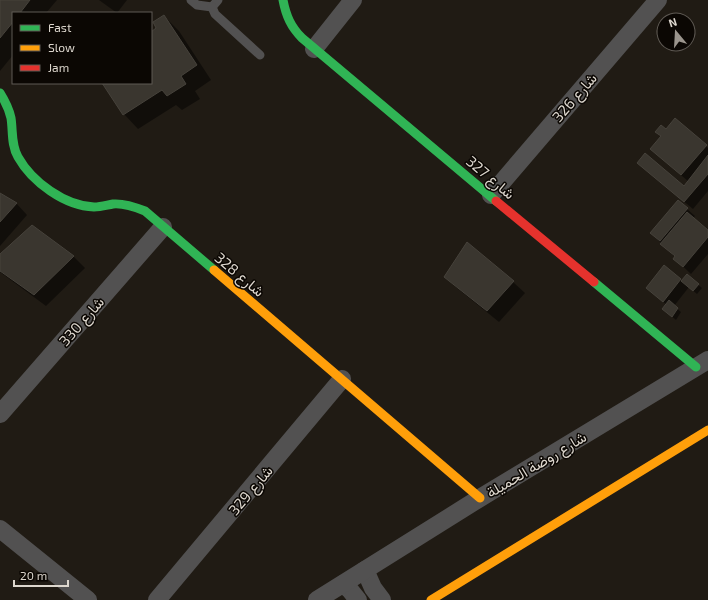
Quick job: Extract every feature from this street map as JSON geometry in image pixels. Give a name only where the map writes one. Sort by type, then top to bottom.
[{"type":"street","name":"شارع 327","points":[[283,0],[284,10],[291,27],[314,49],[491,195],[702,363]]},
{"type":"street","points":[[314,49],[353,0]]},
{"type":"street","name":"شارع 326","points":[[491,195],[658,0]]},
{"type":"street","name":"شارع 328","points":[[0,93],[6,102],[11,118],[12,138],[17,157],[30,174],[56,195],[74,203],[95,207],[115,204],[131,205],[145,211],[480,498]]},
{"type":"street","name":"شارع 330","points":[[0,414],[163,227]]},
{"type":"street","name":"شارع روضة الحميلة","points":[[316,600],[702,363]]},
{"type":"street","name":"شارع 329","points":[[157,600],[342,379]]},
{"type":"street","points":[[431,600],[708,430]]},
{"type":"street","points":[[0,529],[88,600]]},
{"type":"street","points":[[365,570],[373,588],[382,600]]},
{"type":"street","points":[[343,584],[358,600]]},
{"type":"lane","points":[[191,0],[197,5],[215,3],[215,14],[260,55]]},
{"type":"building","points":[[0,0],[30,0],[21,12],[12,12],[12,23],[0,38]]},
{"type":"building","points":[[164,15],[197,65],[181,76],[186,84],[167,96],[162,90],[123,115],[103,84],[152,84],[152,31],[156,28],[153,22]]},
{"type":"building","points":[[675,118],[707,145],[681,175],[650,149],[661,136],[655,132],[661,125],[666,129]]},
{"type":"building","points":[[645,153],[684,186],[708,155],[708,174],[684,202],[637,163]]},
{"type":"building","points":[[0,193],[17,203],[0,222]]},
{"type":"building","points":[[678,200],[688,208],[660,241],[650,233]]},
{"type":"building","points":[[687,212],[708,230],[708,237],[683,267],[673,259],[675,256],[660,244]]},
{"type":"building","points":[[32,225],[74,256],[34,295],[0,271],[0,254]]},
{"type":"building","points":[[467,242],[514,281],[487,311],[444,277]]},
{"type":"building","points":[[664,265],[681,279],[663,302],[646,288]]},
{"type":"building","points":[[687,274],[699,284],[693,291],[681,281]]},
{"type":"building","points":[[669,300],[678,308],[672,317],[662,309]]},
{"type":"traffic: fast","points":[[283,0],[290,21],[302,38],[496,201]]},
{"type":"traffic: fast","points":[[0,93],[7,105],[10,115],[13,143],[18,157],[24,166],[41,184],[61,197],[83,206],[97,207],[121,204],[145,211],[214,270]]},
{"type":"traffic: fast","points":[[594,282],[696,367]]},
{"type":"traffic: slow","points":[[214,270],[480,498]]},
{"type":"traffic: slow","points":[[431,600],[708,430]]},
{"type":"traffic: jam","points":[[496,201],[594,282]]}]
